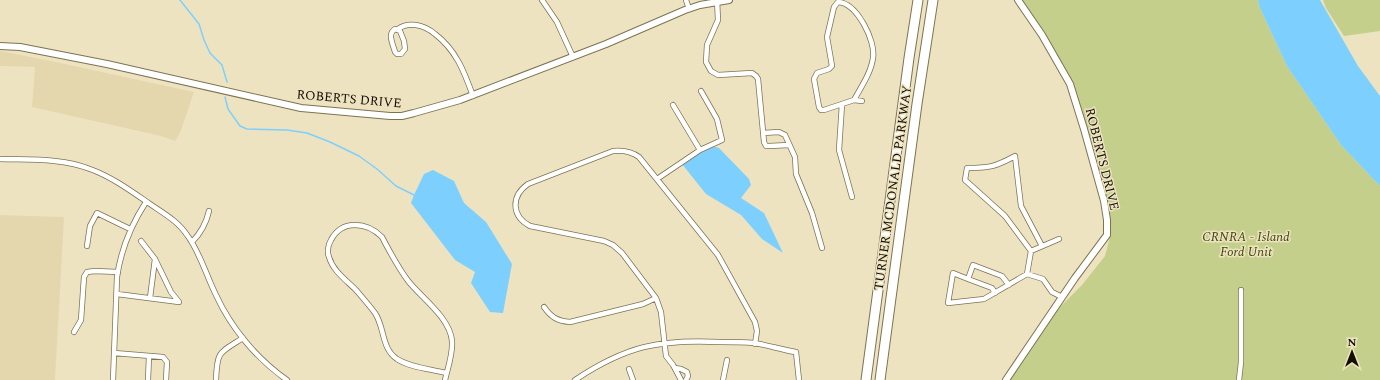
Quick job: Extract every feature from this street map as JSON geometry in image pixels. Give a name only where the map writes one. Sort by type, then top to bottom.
[{"type":"highway","name":"TURNER MCDONALD PARKWAY","points":[[866,380],[918,0]]},
{"type":"highway","name":"TURNER MCDONALD PARKWAY","points":[[880,380],[917,104],[933,0]]},
{"type":"street","points":[[542,0],[557,22],[573,57]]},
{"type":"street","points":[[686,0],[690,9]]},
{"type":"street","name":"ROBERTS DRIVE","points":[[0,46],[20,47],[107,64],[295,107],[325,111],[402,116],[473,96],[690,9],[717,1],[729,0]]},
{"type":"street","name":"ROBERTS DRIVE","points":[[1006,380],[1062,297],[1107,235],[1104,201],[1070,84],[1042,35],[1018,0]]},
{"type":"street","points":[[717,1],[718,20],[706,45],[706,62],[710,71],[718,75],[752,73],[756,76],[758,79],[764,142],[766,146],[789,145]]},
{"type":"street","points":[[854,100],[869,73],[873,58],[873,48],[871,39],[859,16],[853,10],[838,1],[834,7],[827,37],[832,66],[829,69],[817,73],[814,78],[819,107],[821,110],[824,110],[854,100],[862,101]]},
{"type":"street","points":[[398,29],[402,33],[405,49],[401,54],[397,54],[395,52],[391,35],[393,30],[404,26],[419,25],[429,29],[442,39],[452,49],[459,61],[473,96]]},
{"type":"street","points":[[657,179],[700,150],[722,140],[717,119],[701,91]]},
{"type":"street","points":[[842,104],[839,150],[852,197]]},
{"type":"street","points":[[673,105],[700,150]]},
{"type":"street","points":[[763,133],[782,132],[785,136],[795,157],[796,174],[812,213],[822,248]]},
{"type":"street","points":[[681,380],[675,368],[666,356],[661,312],[656,298],[622,253],[614,245],[604,241],[530,226],[520,219],[515,208],[515,200],[522,188],[528,184],[614,151],[624,150],[634,154],[643,161],[718,255],[755,322],[757,331],[755,344]]},
{"type":"street","points":[[995,293],[992,288],[953,273],[948,304],[984,299],[995,293],[1009,285],[1026,274],[1030,251],[1005,216],[965,180],[967,168],[998,166],[1015,156],[1021,206],[1042,246]]},
{"type":"street","points":[[0,159],[36,159],[89,168],[109,177],[178,224],[192,242],[225,312],[243,338],[266,362],[287,380]]},
{"type":"street","points":[[113,380],[118,272],[122,252],[130,229],[146,202]]},
{"type":"street","points":[[192,242],[200,235],[206,223],[209,211]]},
{"type":"street","points":[[87,246],[90,226],[97,213],[130,229]]},
{"type":"street","points":[[445,380],[452,340],[449,330],[442,317],[403,273],[382,237],[377,232],[363,225],[356,224],[343,227],[337,231],[329,244],[329,258],[342,276],[375,313],[384,342],[392,354],[397,359],[410,365],[446,373]]},
{"type":"street","points":[[1030,251],[1060,239]]},
{"type":"street","points":[[117,294],[179,302],[171,292],[155,259],[141,241]]},
{"type":"street","points":[[150,298],[155,259]]},
{"type":"street","points":[[968,279],[973,265],[1002,276],[1009,285]]},
{"type":"street","points":[[74,332],[81,320],[84,277],[87,272],[118,272]]},
{"type":"street","points":[[1026,274],[1043,279],[1052,292],[1062,297]]},
{"type":"street","points":[[1239,380],[1241,362],[1241,290]]},
{"type":"street","points":[[544,307],[554,319],[561,322],[570,322],[643,304],[656,298]]},
{"type":"street","points":[[216,380],[219,354],[243,338]]},
{"type":"street","points":[[575,380],[590,370],[624,353],[664,342],[698,341],[755,344],[796,352],[799,380]]},
{"type":"street","points":[[114,353],[163,357],[167,362],[166,380]]},
{"type":"street","points":[[148,380],[149,356]]},
{"type":"street","points":[[723,380],[727,360]]},
{"type":"street","points":[[675,368],[687,372],[688,376],[686,380]]},
{"type":"street","points":[[629,369],[633,380]]},
{"type":"shaded area","points":[[0,51],[194,92],[180,133],[175,141],[161,136],[32,107],[35,67],[0,66]]},
{"type":"shaded area","points":[[0,215],[64,217],[55,380],[0,380]]},
{"type":"green space","name":"CRNRA - Island Ford Unit","points":[[1017,0],[1258,0],[1260,8],[1287,66],[1341,145],[1380,186],[1380,380],[1006,380],[1043,324],[1082,285],[1105,256],[1111,233],[1105,204],[1069,77],[1023,2]]},
{"type":"green space","points":[[1323,0],[1380,0],[1380,31],[1344,36],[1326,8]]},
{"type":"water","points":[[1258,0],[1320,0],[1358,66],[1380,96],[1380,186],[1341,145],[1287,66],[1260,8]]},
{"type":"water","points":[[712,146],[719,148],[749,179],[751,185],[741,198],[764,213],[783,253],[762,239],[741,215],[706,194],[682,164]]},
{"type":"water","points":[[433,170],[454,181],[464,203],[486,222],[512,264],[503,313],[490,312],[471,283],[475,272],[455,260],[411,203],[424,174]]},
{"type":"waterway","points":[[180,0],[199,24],[210,53],[222,65],[227,82]]},
{"type":"waterway","points":[[225,97],[228,109],[240,126],[247,129],[287,130],[307,133],[330,142],[359,156],[377,169],[396,186],[414,195]]}]
